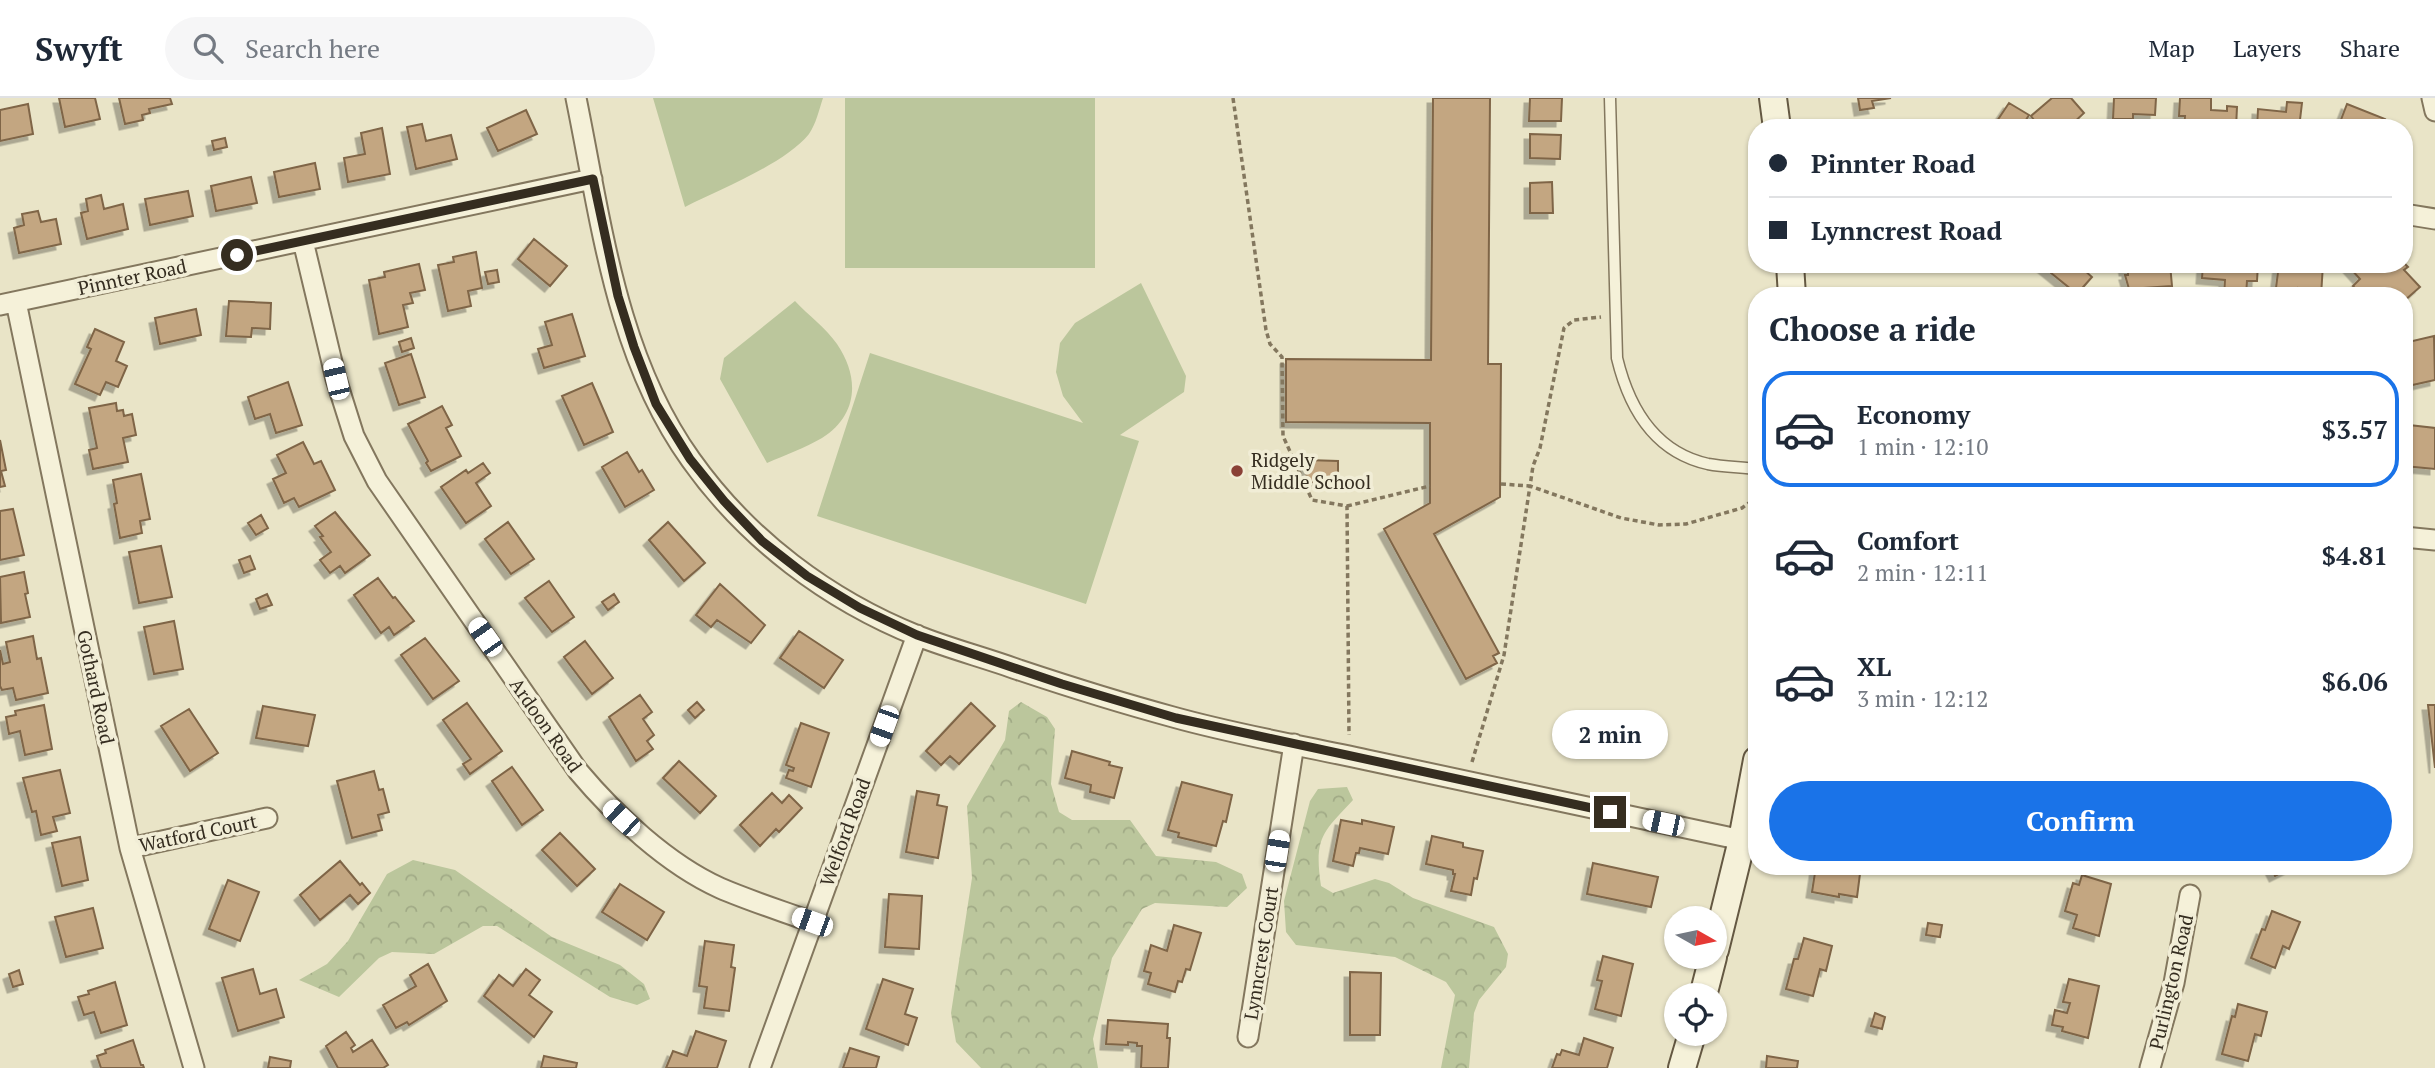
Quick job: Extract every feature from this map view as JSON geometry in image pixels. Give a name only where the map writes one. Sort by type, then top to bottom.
[{"type":"street","points":[[576,98],[618,296],[656,404],[690,459],[724,501],[762,541],[807,576],[849,601],[917,635],[1163,715],[1742,840]]},
{"type":"street","points":[[1773,98],[1776,119]]},
{"type":"street","points":[[2432,98],[2435,111]]},
{"type":"street","name":"Pinnter Road","points":[[8,303],[593,179]]},
{"type":"street","points":[[2413,215],[2435,219]]},
{"type":"street","name":"Ardoon Road","points":[[303,241],[336,379],[355,436],[377,481],[578,771],[604,802],[637,833],[679,863],[718,887],[812,922]]},
{"type":"street","name":"Gothard Road","points":[[8,303],[130,848],[194,1068]]},
{"type":"street","points":[[2413,538],[2435,540]]},
{"type":"street","name":"Welford Road","points":[[760,1068],[917,635]]},
{"type":"street","name":"Lynncrest Court","points":[[1248,1037],[1294,744]]},
{"type":"street","points":[[1726,906],[1748,808]]},
{"type":"street","name":"Watford Court","points":[[130,848],[267,818]]},
{"type":"street","name":"Purlington Road","points":[[2150,1068],[2174,983],[2190,895]]},
{"type":"street","points":[[1682,1068],[1688,1046]]},
{"type":"lane","points":[[1610,98],[1617,358],[1624,388],[1639,417],[1657,438],[1680,453],[1707,464],[1748,468]]},
{"type":"path","points":[[1233,98],[1266,330],[1270,344],[1282,357],[1283,436],[1312,500],[1347,506],[1430,486]]},
{"type":"path","points":[[1472,762],[1504,655],[1530,486],[1564,328],[1574,320],[1603,317]]},
{"type":"path","points":[[1501,484],[1530,486],[1621,518],[1659,525],[1686,523],[1742,508],[1748,504]]},
{"type":"path","points":[[1347,506],[1349,736]]},
{"type":"green space","points":[[653,98],[823,98],[809,134],[798,145],[768,166],[685,207]]},
{"type":"green space","points":[[845,98],[1095,98],[1095,268],[845,268]]},
{"type":"green space","points":[[1141,283],[1186,376],[1184,392],[1120,435],[1139,441],[1086,604],[817,516],[870,353],[1083,423],[1063,396],[1056,372],[1060,343],[1075,323]]},
{"type":"green space","points":[[795,301],[837,344],[849,370],[852,395],[849,407],[834,429],[815,442],[767,463],[720,379],[724,358]]},
{"type":"green space","points":[[1021,702],[1047,717],[1055,729],[1051,784],[1059,812],[1072,820],[1130,820],[1156,856],[1216,862],[1242,874],[1247,888],[1227,907],[1155,903],[1142,909],[1112,958],[1093,1039],[1098,1068],[981,1068],[956,1042],[951,1013],[972,878],[967,806],[1005,740],[1009,711]]},
{"type":"green space","points":[[1347,787],[1353,800],[1327,829],[1320,846],[1321,886],[1333,893],[1375,879],[1389,883],[1413,898],[1494,927],[1508,954],[1506,967],[1479,1000],[1474,1013],[1469,1068],[1441,1068],[1455,995],[1446,982],[1395,957],[1296,945],[1286,932],[1284,901],[1310,801],[1318,789]]},
{"type":"green space","points":[[413,860],[455,870],[552,937],[620,965],[644,984],[650,999],[637,1005],[610,997],[497,926],[483,926],[434,954],[392,952],[379,958],[339,997],[299,980],[327,964],[348,941],[387,874]]},
{"type":"building","points":[[59,98],[95,98],[100,119],[65,127]]},
{"type":"building","points":[[119,98],[170,98],[172,104],[149,109],[150,113],[142,115],[143,120],[125,124]]},
{"type":"building","name":"Ridgely Middle School","points":[[1433,98],[1490,98],[1488,364],[1501,364],[1500,497],[1434,534],[1499,653],[1493,656],[1497,663],[1466,679],[1384,529],[1430,503],[1430,423],[1286,422],[1286,359],[1431,360]]},
{"type":"building","points":[[1530,98],[1562,98],[1561,121],[1529,121]]},
{"type":"building","points":[[1858,98],[1891,98],[1872,101],[1874,108],[1860,110]]},
{"type":"building","points":[[2052,98],[2071,98],[2084,113],[2078,119],[2033,119],[2031,116]]},
{"type":"building","points":[[2114,98],[2156,98],[2155,115],[2133,114],[2133,119],[2113,119]]},
{"type":"building","points":[[2180,98],[2211,98],[2211,110],[2227,111],[2227,106],[2237,107],[2236,119],[2185,119],[2185,116],[2179,116]]},
{"type":"building","points":[[2287,102],[2302,103],[2300,119],[2257,119],[2258,109],[2286,112]]},
{"type":"building","points":[[2009,103],[2029,115],[2027,119],[1998,119]]},
{"type":"building","points":[[28,104],[33,134],[0,141],[0,110]]},
{"type":"building","points":[[2347,104],[2385,119],[2341,119]]},
{"type":"building","points":[[526,110],[537,134],[498,151],[487,128]]},
{"type":"building","points":[[422,124],[426,141],[451,135],[457,159],[416,169],[407,127]]},
{"type":"building","points":[[382,128],[390,174],[348,182],[344,158],[365,154],[361,133]]},
{"type":"building","points":[[1530,134],[1561,135],[1560,159],[1530,158]]},
{"type":"building","points":[[225,138],[227,147],[214,150],[212,141]]},
{"type":"building","points":[[315,163],[320,189],[279,197],[274,172]]},
{"type":"building","points":[[251,177],[257,203],[216,211],[211,186]]},
{"type":"building","points":[[1552,182],[1553,213],[1530,213],[1530,183]]},
{"type":"building","points":[[188,191],[193,216],[150,225],[145,199]]},
{"type":"building","points":[[101,195],[104,209],[123,204],[128,229],[87,239],[81,213],[88,211],[86,199]]},
{"type":"building","points":[[38,211],[41,222],[56,219],[61,244],[19,253],[14,228],[24,225],[22,214]]},
{"type":"building","points":[[534,239],[567,266],[550,286],[518,259]]},
{"type":"building","points":[[476,252],[482,288],[468,291],[471,306],[448,311],[438,265],[454,262],[453,257]]},
{"type":"building","points":[[419,264],[425,290],[410,293],[413,303],[403,305],[408,327],[379,334],[369,280],[385,277],[384,272]]},
{"type":"building","points":[[497,270],[499,282],[488,284],[485,272]]},
{"type":"building","points":[[2051,273],[2088,273],[2092,277],[2083,287],[2068,287]]},
{"type":"building","points":[[2171,273],[2172,286],[2128,287],[2125,275]]},
{"type":"building","points":[[2202,273],[2257,273],[2257,281],[2247,281],[2247,287],[2225,287],[2225,280],[2202,278]]},
{"type":"building","points":[[2278,273],[2322,273],[2322,287],[2276,287]]},
{"type":"building","points":[[2354,273],[2407,273],[2420,287],[2413,293],[2413,287],[2354,287],[2360,279]]},
{"type":"building","points":[[229,301],[271,303],[270,329],[252,328],[251,337],[226,336]]},
{"type":"building","points":[[196,309],[201,335],[160,344],[155,318]]},
{"type":"building","points":[[572,314],[585,356],[544,368],[538,349],[552,345],[545,322]]},
{"type":"building","points":[[95,329],[124,342],[116,361],[127,366],[118,387],[106,382],[100,395],[75,384],[91,349],[87,347]]},
{"type":"building","points":[[2434,336],[2435,380],[2413,385],[2413,341]]},
{"type":"building","points":[[411,338],[414,348],[402,352],[399,342]]},
{"type":"building","points":[[411,354],[425,397],[399,405],[385,363]]},
{"type":"building","points":[[288,382],[302,425],[276,433],[270,414],[255,419],[248,397]]},
{"type":"building","points":[[592,383],[613,432],[584,445],[562,396]]},
{"type":"building","points":[[116,403],[117,411],[123,410],[124,416],[132,414],[136,435],[123,438],[128,462],[93,469],[89,450],[97,448],[89,408]]},
{"type":"building","points":[[442,406],[452,425],[446,428],[461,456],[431,471],[408,424]]},
{"type":"building","points":[[2413,425],[2435,428],[2435,469],[2413,467]]},
{"type":"building","points":[[0,440],[6,470],[1,471],[5,486],[0,487]]},
{"type":"building","points":[[303,442],[314,464],[321,461],[335,490],[299,507],[294,498],[284,503],[273,479],[286,473],[277,455]]},
{"type":"building","points":[[627,452],[654,490],[625,507],[602,467]]},
{"type":"building","points":[[1307,460],[1338,461],[1338,482],[1306,482]]},
{"type":"building","points":[[483,463],[490,473],[476,483],[491,506],[466,523],[441,487],[466,470],[468,473]]},
{"type":"building","points":[[141,474],[150,519],[140,521],[142,533],[120,538],[113,480]]},
{"type":"building","points":[[13,509],[24,555],[0,560],[0,511]]},
{"type":"building","points":[[335,512],[370,555],[345,573],[340,566],[330,573],[320,560],[331,552],[315,526]]},
{"type":"building","points":[[261,515],[268,528],[256,535],[248,523]]},
{"type":"building","points":[[508,522],[534,559],[511,574],[485,539]]},
{"type":"building","points":[[668,522],[705,563],[684,581],[649,540]]},
{"type":"building","points":[[161,546],[172,597],[139,603],[129,552]]},
{"type":"building","points":[[250,556],[255,569],[244,573],[239,560]]},
{"type":"building","points":[[24,572],[30,617],[1,623],[0,577]]},
{"type":"building","points":[[378,578],[414,621],[394,635],[389,627],[381,633],[354,595]]},
{"type":"building","points":[[549,581],[574,617],[552,632],[525,598]]},
{"type":"building","points":[[720,584],[765,625],[751,643],[717,620],[711,627],[696,615]]},
{"type":"building","points":[[267,594],[272,605],[260,609],[256,599]]},
{"type":"building","points":[[614,594],[619,602],[608,610],[602,602]]},
{"type":"building","points":[[174,621],[183,669],[154,674],[144,627]]},
{"type":"building","points":[[799,631],[843,660],[824,688],[780,658]]},
{"type":"building","points":[[33,636],[37,659],[41,658],[48,693],[16,700],[13,688],[2,690],[0,686],[0,650],[3,664],[10,662],[6,642]]},
{"type":"building","points":[[425,638],[459,681],[433,699],[401,655]]},
{"type":"building","points":[[585,641],[613,678],[592,694],[564,657]]},
{"type":"building","points":[[640,695],[652,712],[643,719],[654,735],[647,741],[653,749],[636,761],[609,717]]},
{"type":"building","points":[[697,702],[704,710],[695,718],[688,710]]},
{"type":"building","points":[[467,703],[502,751],[470,774],[463,764],[471,759],[443,720]]},
{"type":"building","points":[[971,703],[995,726],[959,764],[950,756],[941,765],[926,751]]},
{"type":"building","points":[[44,705],[52,749],[25,755],[20,731],[9,734],[6,717],[16,715],[15,711]]},
{"type":"building","points":[[2428,705],[2435,705],[2435,768]]},
{"type":"building","points":[[263,706],[315,715],[308,746],[256,738]]},
{"type":"building","points":[[189,709],[218,753],[190,771],[161,726]]},
{"type":"building","points":[[801,723],[829,733],[811,787],[786,778],[789,770],[793,771],[794,768],[786,765]]},
{"type":"building","points":[[1072,751],[1122,768],[1114,798],[1090,792],[1091,785],[1065,778]]},
{"type":"building","points":[[679,761],[716,796],[700,813],[663,778]]},
{"type":"building","points":[[512,767],[543,810],[522,825],[492,781]]},
{"type":"building","points":[[60,770],[70,813],[53,817],[57,831],[41,835],[36,811],[32,812],[23,778]]},
{"type":"building","points":[[374,771],[379,790],[383,789],[389,812],[378,815],[382,830],[352,838],[337,781]]},
{"type":"building","points":[[1182,782],[1232,795],[1226,822],[1223,821],[1216,846],[1178,837],[1179,833],[1168,830]]},
{"type":"building","points":[[917,791],[939,795],[937,805],[947,807],[938,858],[906,852]]},
{"type":"building","points":[[772,793],[782,803],[789,795],[802,808],[779,832],[776,829],[760,846],[740,825]]},
{"type":"building","points":[[1341,820],[1362,824],[1362,820],[1394,827],[1388,854],[1360,848],[1353,866],[1333,861]]},
{"type":"building","points":[[560,833],[595,869],[577,886],[542,850]]},
{"type":"building","points":[[1432,836],[1483,851],[1471,895],[1451,891],[1455,874],[1453,870],[1426,864]]},
{"type":"building","points":[[80,837],[88,880],[62,886],[52,843]]},
{"type":"building","points":[[340,861],[370,893],[358,904],[350,895],[320,920],[300,895]]},
{"type":"building","points":[[1593,863],[1658,877],[1651,907],[1587,894]]},
{"type":"building","points":[[1815,875],[1860,875],[1857,897],[1812,892]]},
{"type":"building","points":[[2082,875],[2111,884],[2099,936],[2073,928],[2077,915],[2065,911],[2073,883],[2079,885]]},
{"type":"building","points":[[228,880],[259,892],[240,941],[209,929]]},
{"type":"building","points":[[620,884],[664,912],[647,940],[602,912]]},
{"type":"building","points":[[889,894],[922,896],[919,949],[885,947]]},
{"type":"building","points":[[93,908],[103,948],[66,957],[55,917]]},
{"type":"building","points":[[2272,911],[2300,922],[2289,949],[2283,946],[2275,968],[2251,958]]},
{"type":"building","points":[[1928,923],[1942,925],[1940,937],[1926,935]]},
{"type":"building","points":[[1174,925],[1201,933],[1190,970],[1186,969],[1175,992],[1148,984],[1151,973],[1144,971],[1151,945],[1167,951]]},
{"type":"building","points":[[1804,938],[1832,946],[1826,971],[1820,969],[1813,996],[1786,989],[1794,959],[1798,959]]},
{"type":"building","points":[[705,941],[734,945],[731,967],[735,968],[729,1011],[704,1008],[707,987],[699,986]]},
{"type":"building","points":[[1603,956],[1633,964],[1621,1016],[1595,1009],[1602,981],[1597,980]]},
{"type":"building","points":[[428,964],[447,1001],[409,1025],[407,1022],[396,1028],[383,1005],[416,986],[410,975]]},
{"type":"building","points":[[253,969],[260,994],[276,989],[284,1017],[238,1031],[222,978]]},
{"type":"building","points":[[526,969],[540,980],[529,995],[552,1012],[534,1037],[484,996],[499,975],[513,986]]},
{"type":"building","points":[[19,970],[23,984],[13,987],[9,974]]},
{"type":"building","points":[[1350,972],[1381,973],[1380,1035],[1350,1035]]},
{"type":"building","points":[[883,979],[913,989],[905,1014],[917,1018],[908,1045],[866,1029]]},
{"type":"building","points":[[2069,979],[2099,986],[2088,1038],[2062,1031],[2063,1027],[2052,1025],[2055,1010],[2067,1013],[2070,1003],[2063,1002]]},
{"type":"building","points":[[115,982],[127,1025],[101,1033],[94,1012],[84,1015],[78,997]]},
{"type":"building","points":[[2238,1004],[2267,1012],[2261,1036],[2255,1034],[2248,1061],[2222,1054]]},
{"type":"building","points":[[1875,1013],[1885,1017],[1882,1029],[1871,1026]]},
{"type":"building","points":[[1108,1020],[1168,1024],[1168,1068],[1141,1068],[1142,1046],[1137,1046],[1137,1043],[1106,1044]]},
{"type":"building","points":[[696,1031],[726,1041],[717,1068],[666,1068],[673,1051],[687,1056]]},
{"type":"building","points":[[346,1032],[355,1045],[351,1048],[353,1052],[372,1040],[388,1065],[383,1068],[338,1068],[326,1046]]},
{"type":"building","points":[[1584,1038],[1613,1048],[1607,1068],[1552,1068],[1557,1054],[1560,1055],[1562,1050],[1579,1055]]},
{"type":"building","points":[[133,1040],[144,1068],[101,1068],[97,1056],[106,1053],[105,1050]]},
{"type":"building","points":[[850,1048],[879,1057],[876,1068],[843,1068]]},
{"type":"building","points":[[544,1056],[577,1063],[576,1068],[541,1068]]},
{"type":"building","points":[[1767,1056],[1798,1061],[1797,1068],[1766,1068]]},
{"type":"building","points":[[270,1057],[291,1061],[290,1068],[268,1068]]},
{"type":"place","name":"Ridgely Middle School","points":[[1237,471]]},
{"type":"route","points":[[237,255],[593,179],[618,296],[656,404],[690,459],[724,501],[762,541],[807,576],[860,608],[917,635],[1062,684],[1176,718],[1610,812]]}]
